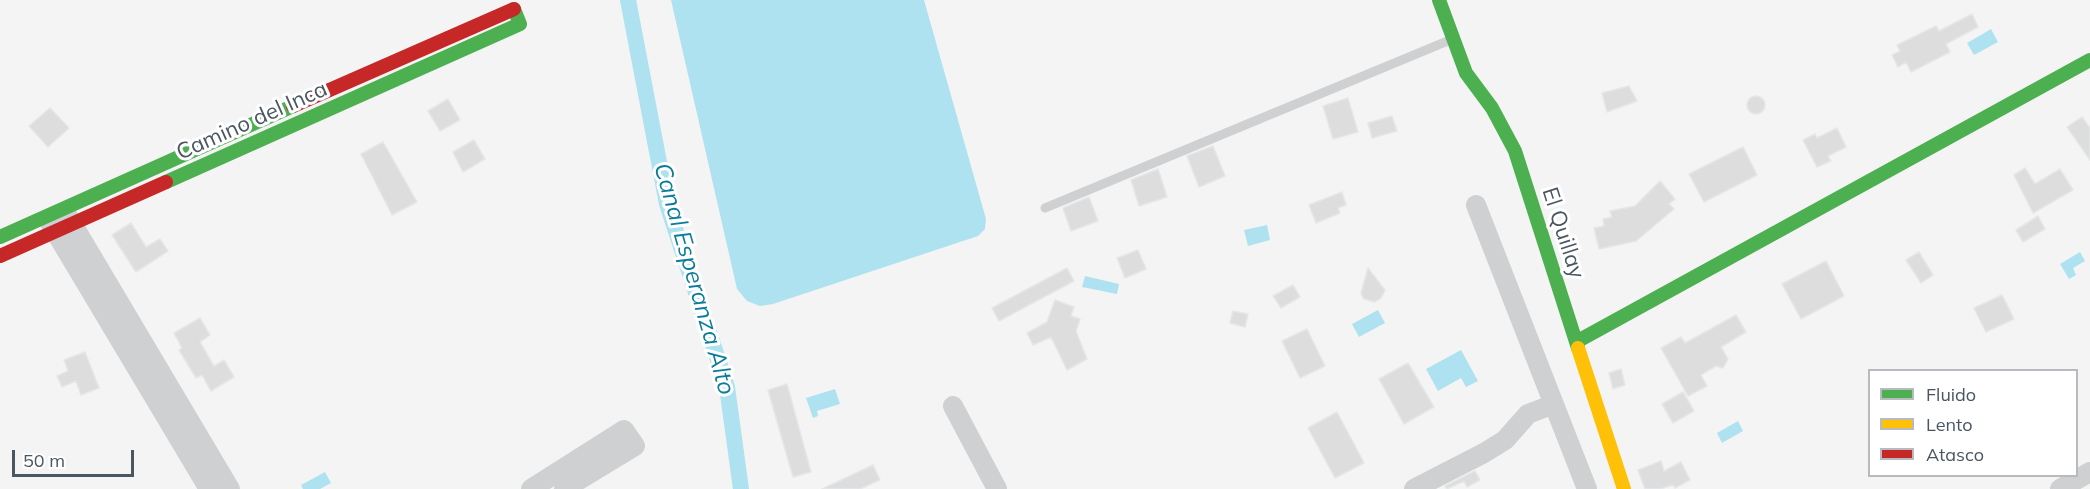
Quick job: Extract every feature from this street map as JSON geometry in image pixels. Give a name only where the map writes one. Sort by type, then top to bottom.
[{"type":"street","name":"El Quillay","points":[[1439,0],[1466,73],[1492,108],[1515,151],[1624,489]]},
{"type":"street","name":"Camino del Inca","points":[[0,237],[59,220],[520,24],[513,7],[59,220],[0,256]]},
{"type":"street","points":[[1576,342],[2090,60]]},
{"type":"street","points":[[1476,205],[1587,489]]},
{"type":"street","points":[[59,220],[209,489]]},
{"type":"street","points":[[59,220],[230,489]]},
{"type":"street","points":[[1414,489],[1485,453],[1505,440],[1528,414],[1554,404]]},
{"type":"street","points":[[953,406],[998,489]]},
{"type":"street","points":[[531,489],[629,438],[564,489]]},
{"type":"street","points":[[2060,489],[2090,472]]},
{"type":"lane","points":[[1045,208],[1452,39]]},
{"type":"water","points":[[671,0],[924,0],[986,219],[985,229],[978,236],[773,304],[760,306],[747,301],[737,289]]},
{"type":"water","points":[[1991,29],[1998,42],[1974,55],[1967,43]]},
{"type":"water","points":[[1267,225],[1270,240],[1248,246],[1244,230]]},
{"type":"water","points":[[2080,252],[2085,261],[2073,268],[2076,275],[2069,279],[2060,264]]},
{"type":"water","points":[[1085,276],[1119,284],[1117,294],[1082,287]]},
{"type":"water","points":[[1378,310],[1385,323],[1359,337],[1352,324]]},
{"type":"water","points":[[1461,350],[1478,381],[1466,387],[1461,378],[1438,391],[1426,369]]},
{"type":"water","points":[[835,389],[840,404],[817,411],[818,416],[813,418],[806,398]]},
{"type":"water","points":[[1738,421],[1743,431],[1722,443],[1717,433]]},
{"type":"water","points":[[325,472],[331,483],[320,489],[303,489],[301,485]]},
{"type":"building","points":[[1972,14],[1978,27],[1946,44],[1950,52],[1911,72],[1906,62],[1898,67],[1892,55],[1900,51],[1897,45],[1936,26],[1939,31]]},
{"type":"building","points":[[1629,86],[1637,101],[1607,112],[1602,93]]},
{"type":"building","points":[[1756,96],[1762,99],[1765,105],[1762,111],[1756,114],[1750,111],[1747,105],[1750,99]]},
{"type":"building","points":[[1348,98],[1358,132],[1333,139],[1323,106]]},
{"type":"building","points":[[448,99],[460,120],[440,131],[428,111]]},
{"type":"building","points":[[50,108],[69,128],[48,147],[29,126]]},
{"type":"building","points":[[1392,116],[1397,131],[1372,138],[1368,123]]},
{"type":"building","points":[[2082,117],[2090,128],[2090,160],[2067,127]]},
{"type":"building","points":[[1837,128],[1846,147],[1828,156],[1831,161],[1817,167],[1803,140],[1815,134],[1817,138]]},
{"type":"building","points":[[474,140],[485,159],[463,172],[453,152]]},
{"type":"building","points":[[383,142],[417,202],[392,215],[361,154]]},
{"type":"building","points":[[1213,146],[1225,176],[1199,187],[1187,156]]},
{"type":"building","points":[[1743,147],[1757,175],[1704,202],[1689,174]]},
{"type":"building","points":[[2025,168],[2035,184],[2060,169],[2073,190],[2033,213],[2014,175]]},
{"type":"building","points":[[1158,169],[1167,197],[1139,206],[1131,180]]},
{"type":"building","points":[[1660,181],[1675,199],[1669,204],[1674,209],[1636,241],[1599,249],[1594,228],[1604,226],[1603,219],[1612,217],[1610,211],[1635,206]]},
{"type":"building","points":[[1342,192],[1346,205],[1338,208],[1340,213],[1316,223],[1309,205]]},
{"type":"building","points":[[1089,197],[1098,221],[1071,231],[1063,208]]},
{"type":"building","points":[[2038,216],[2045,229],[2023,242],[2016,230]]},
{"type":"building","points":[[131,223],[146,247],[160,239],[168,251],[136,272],[112,235]]},
{"type":"building","points":[[1138,250],[1146,269],[1125,278],[1117,258]]},
{"type":"building","points":[[1919,252],[1933,275],[1921,283],[1906,260]]},
{"type":"building","points":[[1826,261],[1844,296],[1801,319],[1782,284]]},
{"type":"building","points":[[1067,268],[1074,281],[999,321],[992,308]]},
{"type":"building","points":[[1368,268],[1385,290],[1381,298],[1375,302],[1364,299],[1361,293]]},
{"type":"building","points":[[1293,285],[1300,297],[1281,308],[1273,296]]},
{"type":"building","points":[[2002,295],[2014,319],[1986,332],[1974,308]]},
{"type":"building","points":[[1055,300],[1074,307],[1071,316],[1080,319],[1076,331],[1087,359],[1067,370],[1051,337],[1033,345],[1027,333],[1047,322]]},
{"type":"building","points":[[1233,311],[1248,314],[1245,327],[1230,323]]},
{"type":"building","points":[[1736,315],[1746,332],[1721,347],[1728,359],[1723,368],[1716,366],[1701,375],[1707,386],[1688,396],[1661,348],[1681,337],[1685,343]]},
{"type":"building","points":[[200,318],[210,335],[200,342],[214,366],[224,360],[234,377],[211,391],[202,375],[196,378],[179,350],[182,348],[174,333]]},
{"type":"building","points":[[1307,329],[1325,366],[1300,378],[1282,341]]},
{"type":"building","points":[[85,352],[99,388],[81,395],[76,381],[62,387],[57,376],[68,371],[64,360]]},
{"type":"building","points":[[1408,363],[1434,407],[1404,424],[1379,379]]},
{"type":"building","points":[[1621,369],[1625,385],[1613,389],[1609,373]]},
{"type":"building","points":[[787,384],[811,472],[793,477],[768,390]]},
{"type":"building","points":[[1683,392],[1694,411],[1673,423],[1662,404]]},
{"type":"building","points":[[1337,412],[1364,463],[1335,478],[1308,428]]},
{"type":"building","points":[[1661,461],[1664,471],[1681,462],[1690,480],[1675,488],[1673,485],[1660,489],[1645,489],[1638,470]]},
{"type":"building","points":[[873,465],[880,480],[860,489],[822,489]]},
{"type":"building","points":[[1475,471],[1480,480],[1467,487],[1464,481],[1447,489],[1445,486]]},
{"type":"waterway","name":"Canal Esperanza Alto","points":[[628,0],[667,204],[727,387],[741,489]]},
{"type":"traffic: fast","points":[[1439,0],[1466,73],[1492,108],[1515,151],[1578,348]]},
{"type":"traffic: fast","points":[[166,182],[520,24],[514,9]]},
{"type":"traffic: fast","points":[[1576,342],[2090,60]]},
{"type":"traffic: fast","points":[[0,237],[293,106]]},
{"type":"traffic: slow","points":[[1578,348],[1624,489]]},
{"type":"traffic: jam","points":[[293,106],[514,9]]},
{"type":"traffic: jam","points":[[0,256],[166,182]]}]
